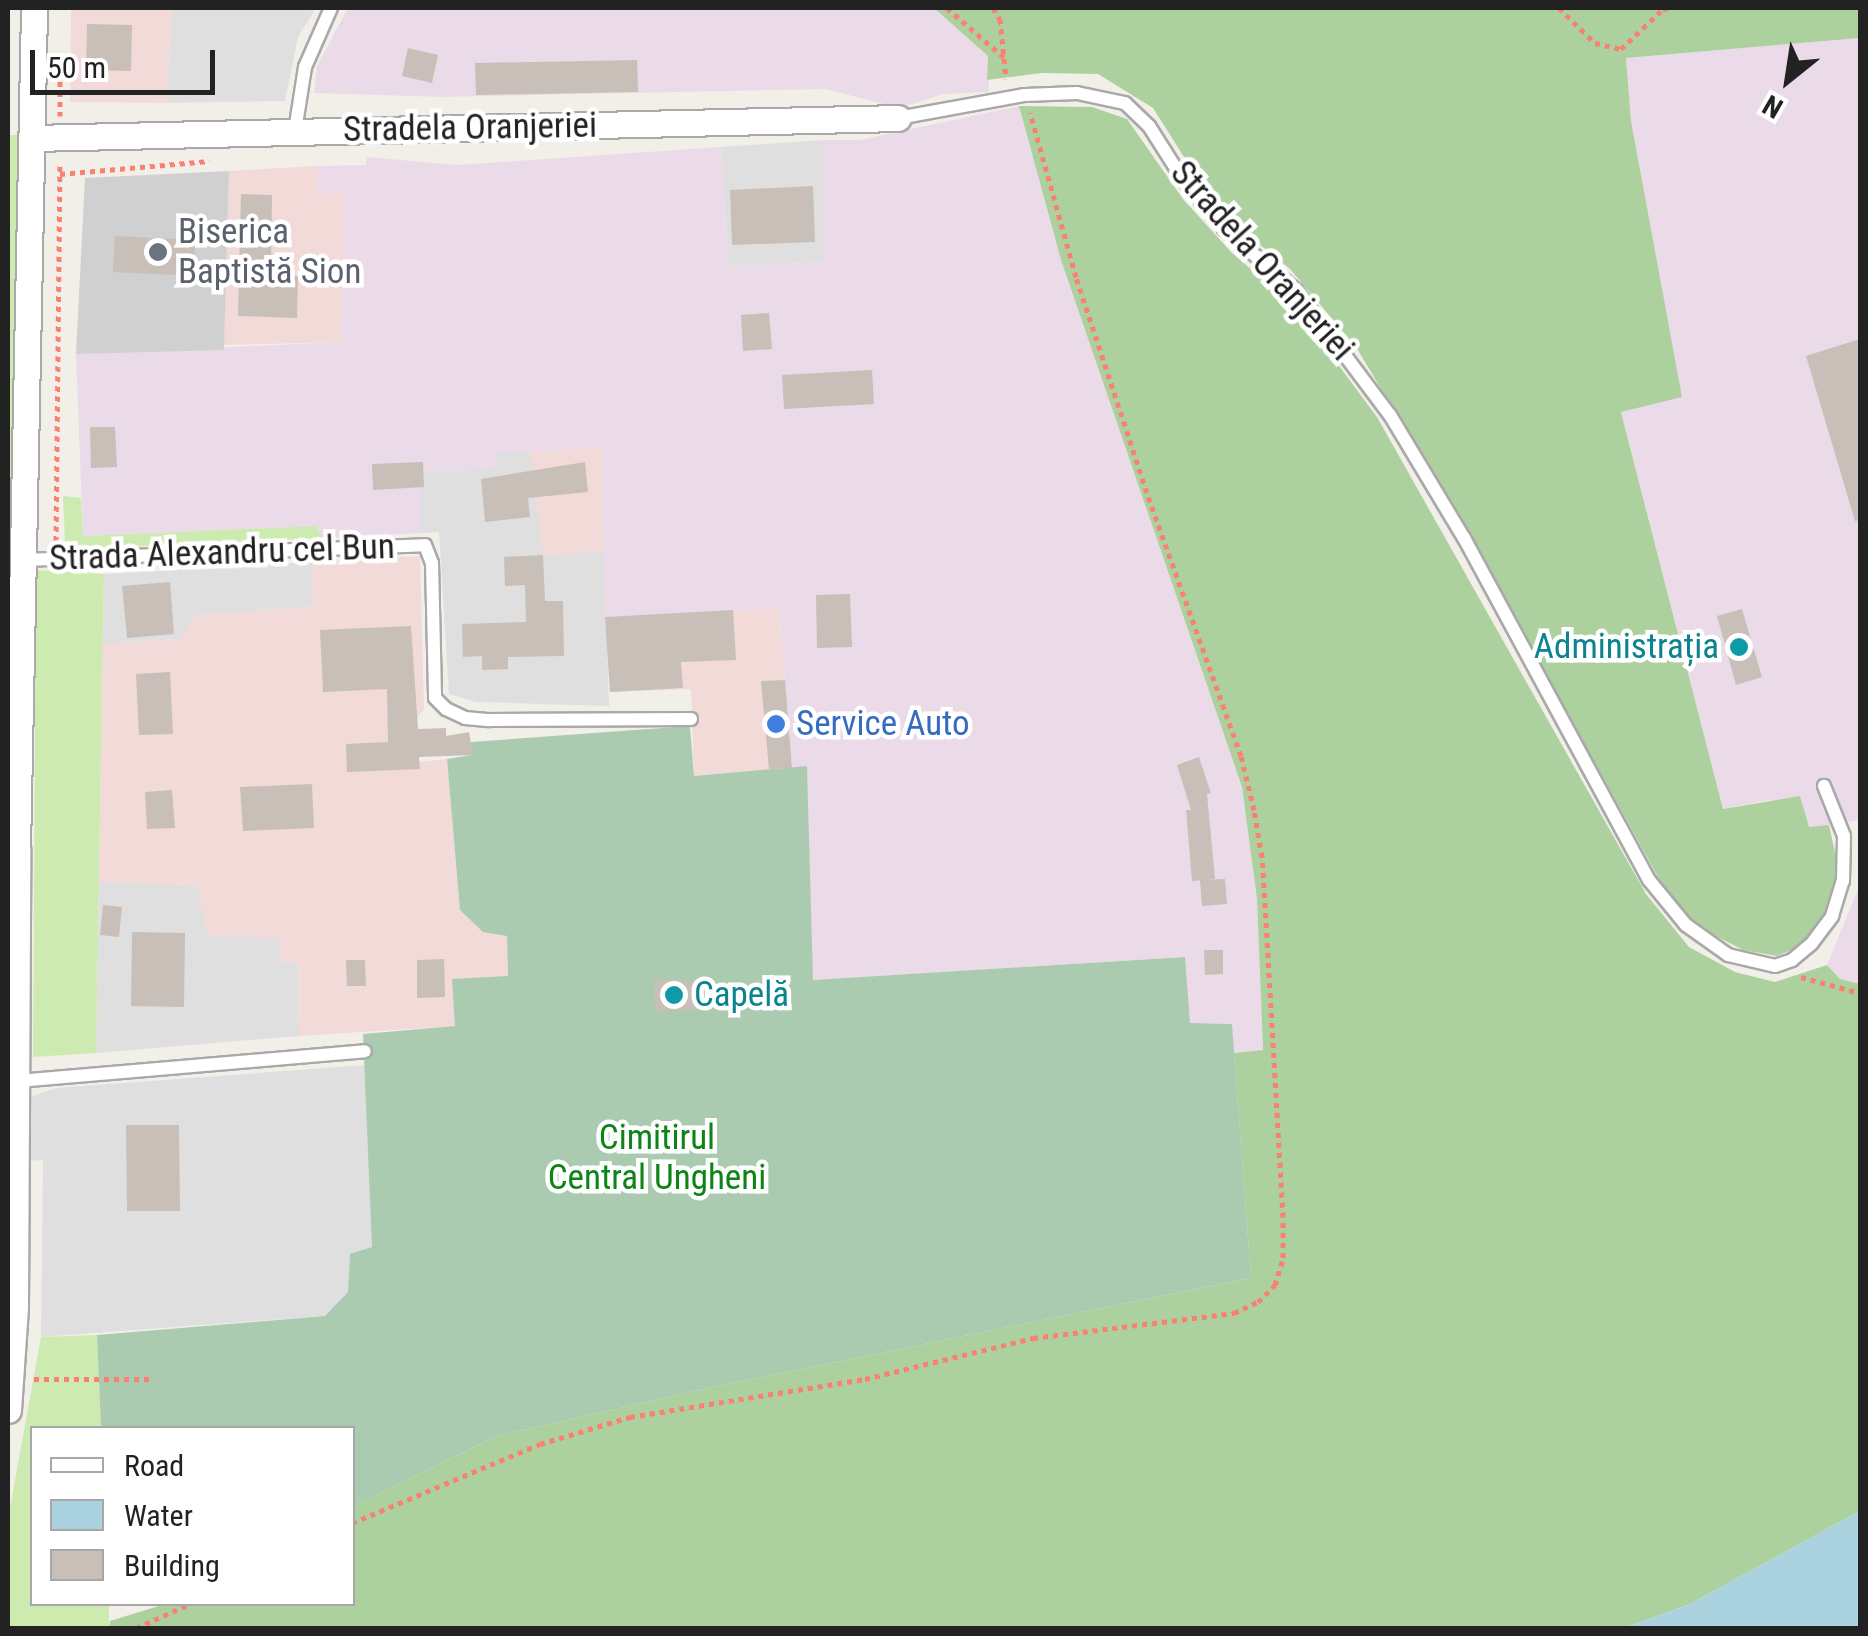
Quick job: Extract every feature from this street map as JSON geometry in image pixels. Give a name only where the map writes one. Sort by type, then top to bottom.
[{"type":"street","name":"Strada Alexandru cel Bun","points":[[8,1410],[18,1081],[11,1003],[13,769],[23,560],[34,8]]},
{"type":"street","name":"Stradela Oranjeriei","points":[[32,138],[898,118]]},
{"type":"lane","name":"Stradela Oranjeriei","points":[[295,131],[305,67],[331,8]]},
{"type":"lane","name":"Stradela Oranjeriei","points":[[898,118],[1024,95],[1077,92],[1125,103],[1149,126],[1182,178],[1225,230],[1296,290],[1390,415],[1464,538],[1649,880],[1686,925],[1728,955],[1776,966]]},
{"type":"lane","name":"Strada Alexandru cel Bun","points":[[23,560],[425,545],[432,563],[436,698],[446,709],[466,718],[490,720],[691,719]]},
{"type":"lane","points":[[1776,966],[1792,960],[1812,943],[1832,916],[1843,882],[1844,836],[1824,786]]},
{"type":"lane","points":[[18,1081],[365,1051]]},
{"type":"path","points":[[947,8],[1007,60]]},
{"type":"path","points":[[993,8],[1000,19],[1007,60],[1006,98]]},
{"type":"path","points":[[1559,8],[1595,43],[1622,49],[1663,9],[1673,8]]},
{"type":"path","points":[[55,559],[60,43]]},
{"type":"path","points":[[355,1521],[540,1444],[630,1417],[865,1378],[1032,1338],[1234,1313],[1258,1302],[1276,1285],[1283,1258],[1283,1218],[1262,857],[1254,810],[1240,756],[1076,277],[1024,95]]},
{"type":"path","points":[[60,174],[214,160]]},
{"type":"path","points":[[1776,966],[1860,993]]},
{"type":"path","points":[[11,1379],[150,1379]]},
{"type":"path","points":[[136,1628],[186,1606]]},
{"type":"shaded area","points":[[71,8],[172,8],[166,103],[70,102]]},
{"type":"shaded area","points":[[172,8],[316,8],[298,37],[285,101],[166,103]]},
{"type":"shaded area","points":[[348,8],[934,8],[988,56],[989,92],[943,94],[900,108],[825,89],[441,97],[314,93],[317,66]]},
{"type":"shaded area","points":[[1860,38],[1860,820],[1809,828],[1770,800],[1723,809],[1621,411],[1681,397],[1631,121],[1626,58]]},
{"type":"shaded area","points":[[1019,106],[1061,260],[1242,787],[1257,899],[1263,1050],[1234,1053],[1231,1024],[1190,1023],[1184,957],[812,980],[807,767],[792,768],[779,609],[605,617],[602,448],[497,453],[497,468],[421,471],[421,533],[322,538],[315,526],[83,536],[76,354],[341,342],[344,194],[317,193],[317,166],[366,165],[367,157],[457,165],[721,147],[728,267],[824,262],[825,140],[860,140]]},
{"type":"shaded area","points":[[825,140],[824,262],[728,267],[721,147]]},
{"type":"shaded area","points":[[317,166],[317,192],[344,193],[342,342],[224,345],[229,171]]},
{"type":"shaded area","name":"Biserica Baptistă Sion","points":[[229,171],[224,350],[76,354],[85,178]]},
{"type":"shaded area","points":[[602,448],[609,706],[476,702],[449,694],[439,532],[421,533],[420,471],[496,468],[496,453]]},
{"type":"shaded area","points":[[602,448],[604,552],[543,555],[530,452]]},
{"type":"shaded area","points":[[420,556],[424,709],[417,718],[419,762],[447,759],[460,910],[507,936],[508,976],[455,1026],[299,1036],[298,963],[280,962],[281,938],[208,936],[197,885],[99,882],[103,644],[180,639],[195,615],[313,607],[312,562]]},
{"type":"shaded area","points":[[312,562],[313,607],[196,615],[180,639],[103,644],[104,574]]},
{"type":"shaded area","points":[[779,609],[792,768],[694,776],[691,689],[610,692],[605,617]]},
{"type":"shaded area","points":[[99,882],[197,885],[282,937],[298,963],[299,1036],[96,1053]]},
{"type":"shaded area","points":[[1860,884],[1860,984],[1840,979],[1827,965]]},
{"type":"shaded area","points":[[366,1065],[373,1248],[350,1255],[349,1292],[325,1316],[41,1337],[43,1160],[28,1161],[30,1097],[56,1088]]},
{"type":"green space","points":[[934,8],[1860,8],[1860,38],[1626,58],[1631,121],[1682,397],[1621,412],[1723,809],[1800,796],[1809,827],[1829,825],[1838,866],[1831,901],[1816,930],[1796,948],[1777,956],[1743,950],[1695,925],[1664,888],[1479,552],[1356,347],[1290,269],[1219,212],[1153,108],[1098,74],[1042,73],[987,80],[988,56]]},
{"type":"green space","points":[[1019,106],[1092,107],[1127,119],[1183,199],[1231,252],[1296,308],[1377,417],[1646,894],[1689,947],[1735,972],[1775,982],[1827,965],[1840,979],[1860,984],[1860,1511],[1688,1605],[1624,1628],[109,1628],[110,1621],[159,1606],[355,1606],[355,1505],[497,1436],[717,1386],[1251,1278],[1234,1053],[1263,1050],[1257,899],[1242,787],[1061,260]]},
{"type":"green space","points":[[8,135],[18,135],[11,756],[8,756]]},
{"type":"green space","points":[[63,496],[81,498],[83,536],[316,526],[322,538],[76,549],[65,543]]},
{"type":"green space","points":[[36,570],[104,574],[96,1053],[33,1057]]},
{"type":"green space","name":"Cimitirul Central Ungheni","points":[[690,726],[694,776],[807,766],[813,980],[1185,957],[1190,1023],[1232,1024],[1251,1278],[717,1386],[497,1436],[355,1505],[355,1426],[101,1426],[97,1335],[325,1316],[348,1292],[350,1254],[372,1247],[363,1034],[455,1026],[452,979],[508,976],[507,936],[483,932],[460,910],[447,759],[472,755],[471,742]]},
{"type":"green space","points":[[97,1335],[101,1426],[30,1426],[30,1606],[109,1606],[109,1628],[8,1628],[8,1519],[41,1337]]},
{"type":"water","points":[[1860,1511],[1860,1628],[1624,1628],[1688,1605]]},
{"type":"building","points":[[87,24],[132,25],[131,71],[86,70]]},
{"type":"building","points":[[408,48],[438,55],[432,83],[402,76]]},
{"type":"building","points":[[637,60],[638,92],[476,95],[475,63]]},
{"type":"building","points":[[813,186],[815,242],[732,245],[730,190]]},
{"type":"building","points":[[241,194],[272,195],[271,275],[298,276],[297,318],[238,316]]},
{"type":"building","name":"Biserica Baptistă Sion","points":[[115,236],[195,240],[194,276],[113,272]]},
{"type":"building","points":[[769,313],[772,349],[743,351],[741,315]]},
{"type":"building","points":[[1860,339],[1860,520],[1855,521],[1806,356]]},
{"type":"building","points":[[872,370],[874,404],[784,409],[782,375]]},
{"type":"building","points":[[90,427],[115,427],[117,467],[91,468]]},
{"type":"building","points":[[423,462],[424,487],[373,490],[372,464]]},
{"type":"building","points":[[585,462],[588,492],[528,498],[530,517],[485,522],[481,479]]},
{"type":"building","points":[[543,555],[545,601],[563,601],[564,656],[508,657],[508,669],[482,670],[482,656],[463,657],[462,624],[526,622],[525,585],[505,586],[504,557]]},
{"type":"building","points":[[170,582],[174,634],[127,638],[122,586]]},
{"type":"building","points":[[850,594],[852,647],[817,648],[816,595]]},
{"type":"building","name":"Administrația","points":[[1742,609],[1762,677],[1736,685],[1717,616]]},
{"type":"building","points":[[733,610],[736,660],[681,662],[683,688],[610,692],[605,617]]},
{"type":"building","points":[[411,626],[418,729],[446,728],[446,736],[469,732],[473,755],[419,757],[420,769],[347,772],[346,744],[388,742],[387,689],[323,692],[320,630]]},
{"type":"building","points":[[170,672],[173,734],[139,735],[136,674]]},
{"type":"building","points":[[785,680],[792,768],[769,769],[761,681]]},
{"type":"building","points":[[1199,757],[1211,793],[1207,794],[1215,879],[1192,881],[1186,810],[1191,810],[1177,765]]},
{"type":"building","points":[[312,784],[314,828],[243,831],[240,787]]},
{"type":"building","points":[[172,790],[175,828],[147,829],[145,792]]},
{"type":"building","points":[[1225,879],[1227,904],[1202,906],[1200,880]]},
{"type":"building","points":[[103,905],[122,907],[119,937],[100,935]]},
{"type":"building","points":[[132,932],[185,933],[184,1007],[131,1006]]},
{"type":"building","points":[[1204,950],[1223,950],[1223,974],[1205,975]]},
{"type":"building","points":[[444,959],[445,997],[417,998],[417,960]]},
{"type":"building","points":[[346,960],[365,960],[366,986],[347,986]]},
{"type":"building","name":"Capelă","points":[[654,980],[694,980],[695,1010],[655,1011]]},
{"type":"building","points":[[126,1125],[179,1125],[180,1211],[127,1211]]},
{"type":"place","name":"Biserica Baptistă Sion","points":[[158,252]]},
{"type":"place","name":"Administrația","points":[[1739,647]]},
{"type":"place","name":"Service Auto","points":[[776,724]]},
{"type":"place","name":"Capelă","points":[[674,995]]}]
